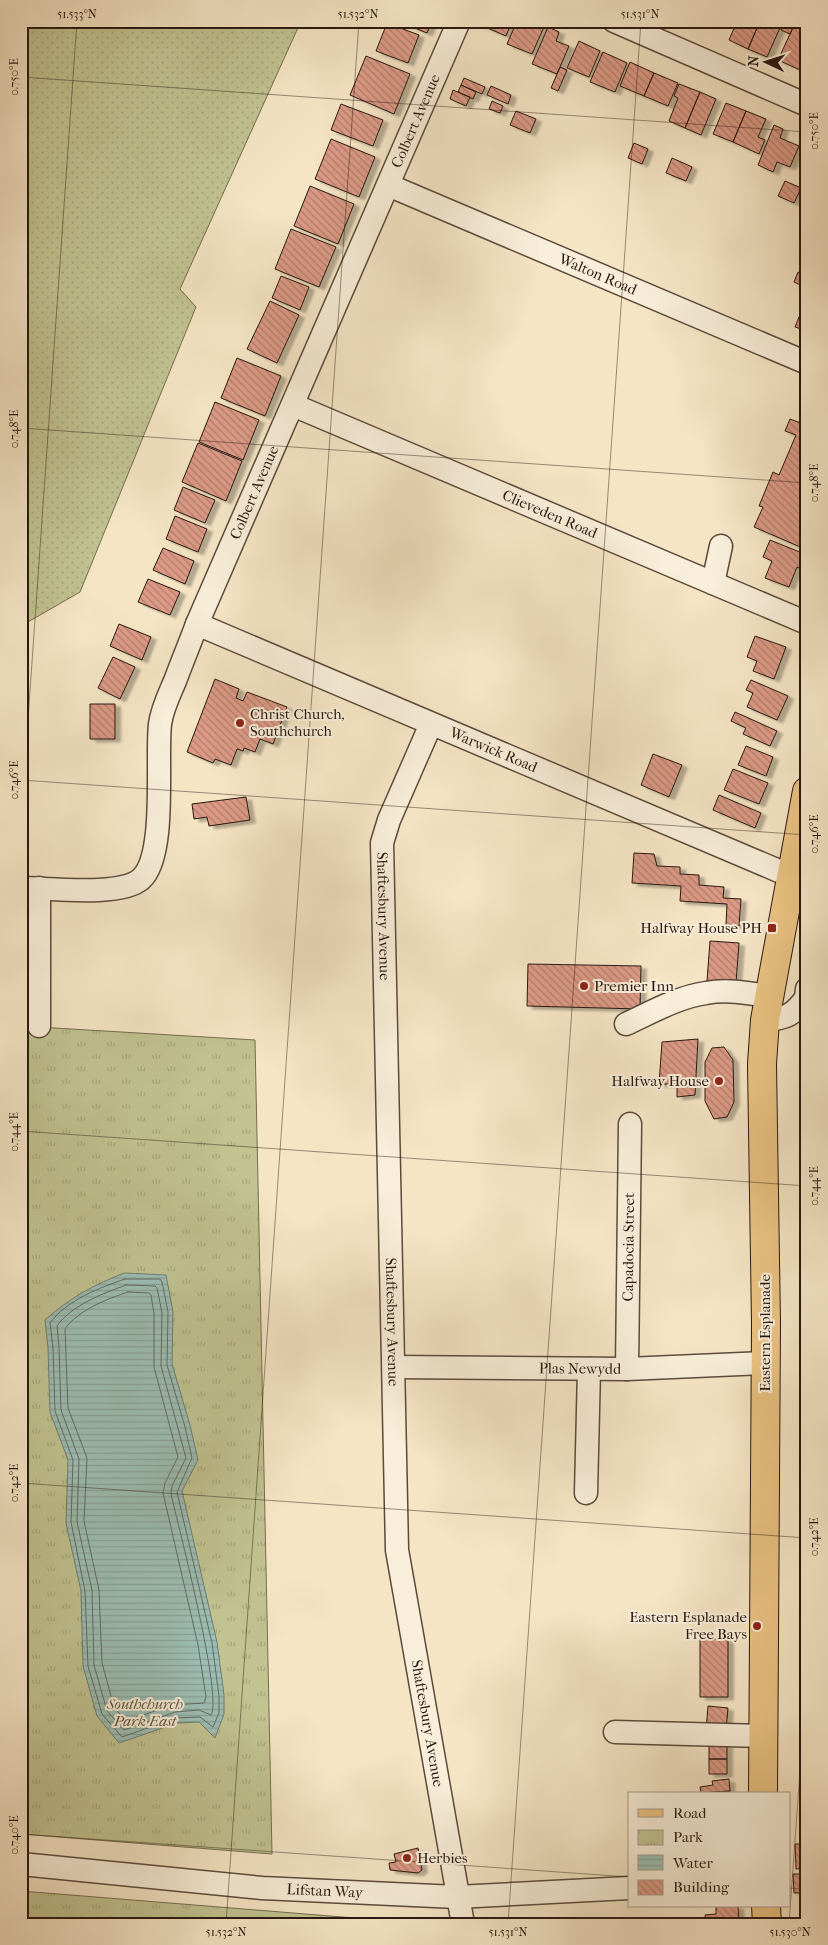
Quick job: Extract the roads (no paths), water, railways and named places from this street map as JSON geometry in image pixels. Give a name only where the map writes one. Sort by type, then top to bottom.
[{"type":"main road","name":"Eastern Esplanade","points":[[764,1792],[766,1363],[762,1113],[767,1008],[807,791]]},
{"type":"main road","points":[[766,1908],[767,1924]]},
{"type":"street","name":"Colbert Avenue","points":[[39,1026],[30,888],[105,890],[121,888],[141,879],[151,863],[155,847],[162,716],[197,624],[459,21]]},
{"type":"street","points":[[614,21],[807,105]]},
{"type":"street","name":"Walton Road","points":[[388,185],[807,364]]},
{"type":"street","name":"Clieveden Road","points":[[293,405],[807,623]]},
{"type":"street","points":[[713,583],[721,546]]},
{"type":"street","name":"Warwick Road","points":[[197,624],[779,871],[791,874]]},
{"type":"street","name":"Shaftesbury Avenue","points":[[431,724],[387,826],[382,843],[397,1550],[463,1924]]},
{"type":"street","points":[[626,1024],[665,1006],[708,992],[739,992],[767,1008],[781,1019],[789,1016],[806,998],[807,989]]},
{"type":"street","name":"Capadocia Street","points":[[627,1369],[630,1124]]},
{"type":"street","name":"Plas Newydd","points":[[394,1367],[627,1369],[766,1363]]},
{"type":"street","points":[[584,1493],[589,1369]]},
{"type":"street","points":[[615,1732],[763,1736]]},
{"type":"street","name":"Lifstan Way","points":[[21,1864],[262,1888],[457,1897],[628,1888]]},
{"type":"water","points":[[124,1273],[166,1275],[173,1312],[172,1364],[198,1460],[182,1491],[217,1642],[224,1695],[224,1714],[215,1738],[199,1722],[177,1723],[119,1743],[97,1716],[83,1666],[81,1591],[66,1523],[68,1460],[50,1412],[45,1320],[82,1293]]},
{"type":"place","name":"Christ Church, Southchurch","points":[[240,723]]},
{"type":"place","name":"Halfway House PH","points":[[772,928]]},
{"type":"place","name":"Premier Inn","points":[[584,986]]},
{"type":"place","name":"Halfway House","points":[[719,1081]]},
{"type":"place","name":"Eastern Esplanade Free Bays","points":[[757,1626]]},
{"type":"place","name":"Herbies","points":[[407,1858]]},
{"type":"park label","name":"Southchurch Park East","points":[[145,1712]]}]
